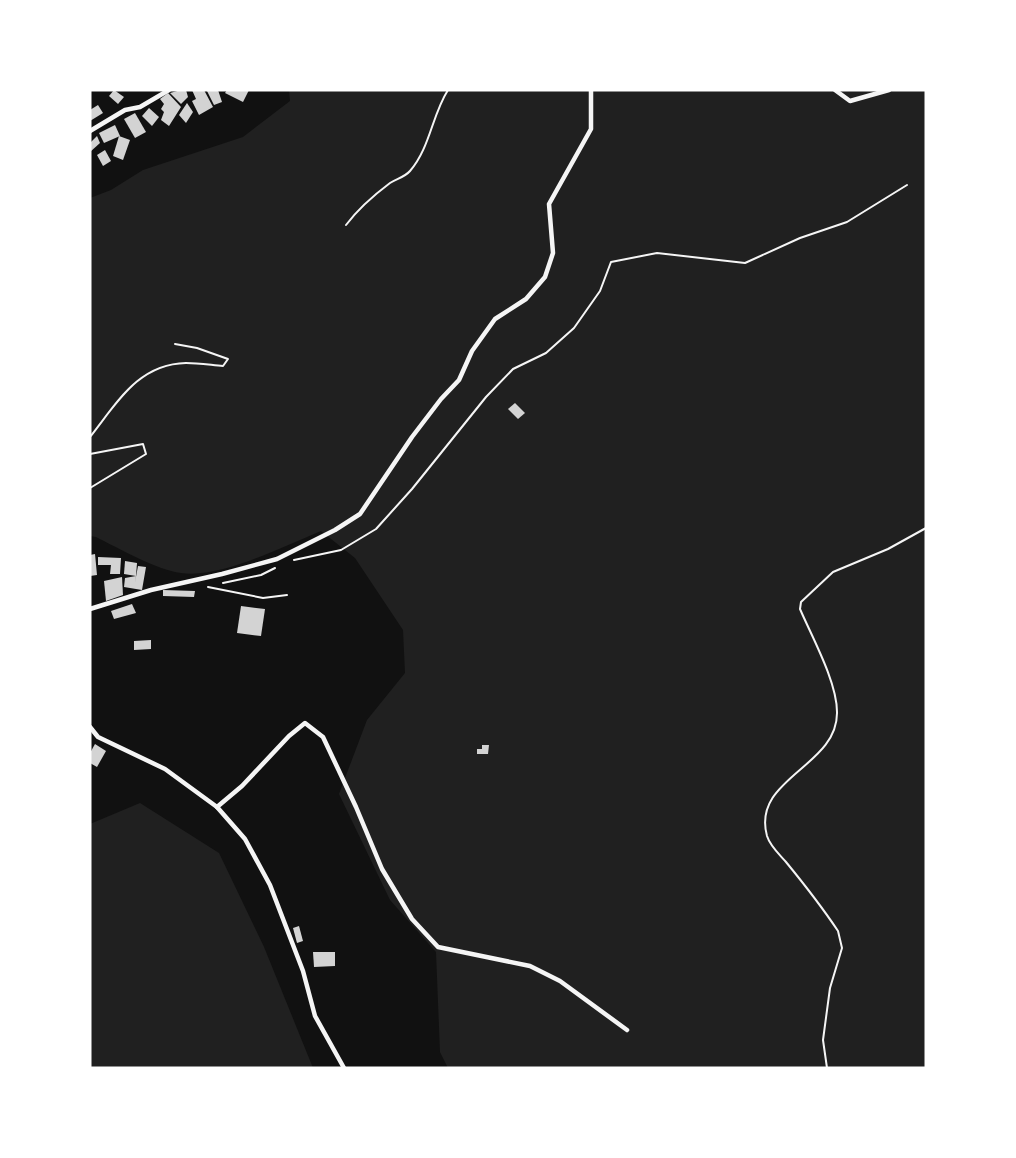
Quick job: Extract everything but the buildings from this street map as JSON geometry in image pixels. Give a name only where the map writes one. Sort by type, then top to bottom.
[{"type":"street","points":[[90,131],[125,110],[140,107],[169,90]]},
{"type":"street","points":[[91,608],[151,590],[277,559],[335,530],[360,514],[412,437],[441,399],[459,380],[472,351],[495,319],[526,299],[545,277],[554,253],[549,204],[591,129],[591,90]]},
{"type":"street","points":[[835,90],[850,101],[889,90]]},
{"type":"street","points":[[217,807],[242,786],[289,736],[305,723],[323,737],[382,869],[412,919],[438,947],[530,966],[560,981],[627,1030]]},
{"type":"street","points":[[90,727],[98,737],[165,769],[217,807],[245,839],[270,885],[303,971],[315,1016],[344,1068]]},
{"type":"lane","points":[[90,436],[131,385],[151,371],[184,363],[223,366],[228,359],[197,348],[175,344]]},
{"type":"lane","points":[[90,453],[143,444],[146,454],[90,488]]},
{"type":"lane","points":[[827,1068],[823,1040],[830,988],[842,948],[838,931],[771,844],[765,825],[771,801],[788,780],[821,752],[835,726],[838,713],[834,689],[800,609],[801,602],[833,572],[888,549],[926,528]]},
{"type":"lane","points":[[208,587],[263,598],[287,595]]},
{"type":"path","points":[[346,225],[356,212],[391,182],[409,172],[419,157],[435,122],[438,104],[448,90]]},
{"type":"path","points":[[294,560],[341,550],[376,529],[486,397],[513,369],[546,353],[574,328],[600,291],[611,262],[657,253],[745,263],[800,238],[847,222],[907,185]]},
{"type":"path","points":[[208,587],[261,575],[283,565]]},
{"type":"shaded area","points":[[289,90],[926,90],[926,1068],[448,1068],[440,1052],[436,952],[390,900],[339,794],[367,720],[405,673],[403,630],[355,558],[321,531],[233,566],[197,574],[181,573],[149,563],[90,536],[90,198],[111,190],[143,170],[243,137],[290,101]]},
{"type":"shaded area","points":[[140,803],[219,853],[264,947],[313,1068],[90,1068],[90,824]]}]
